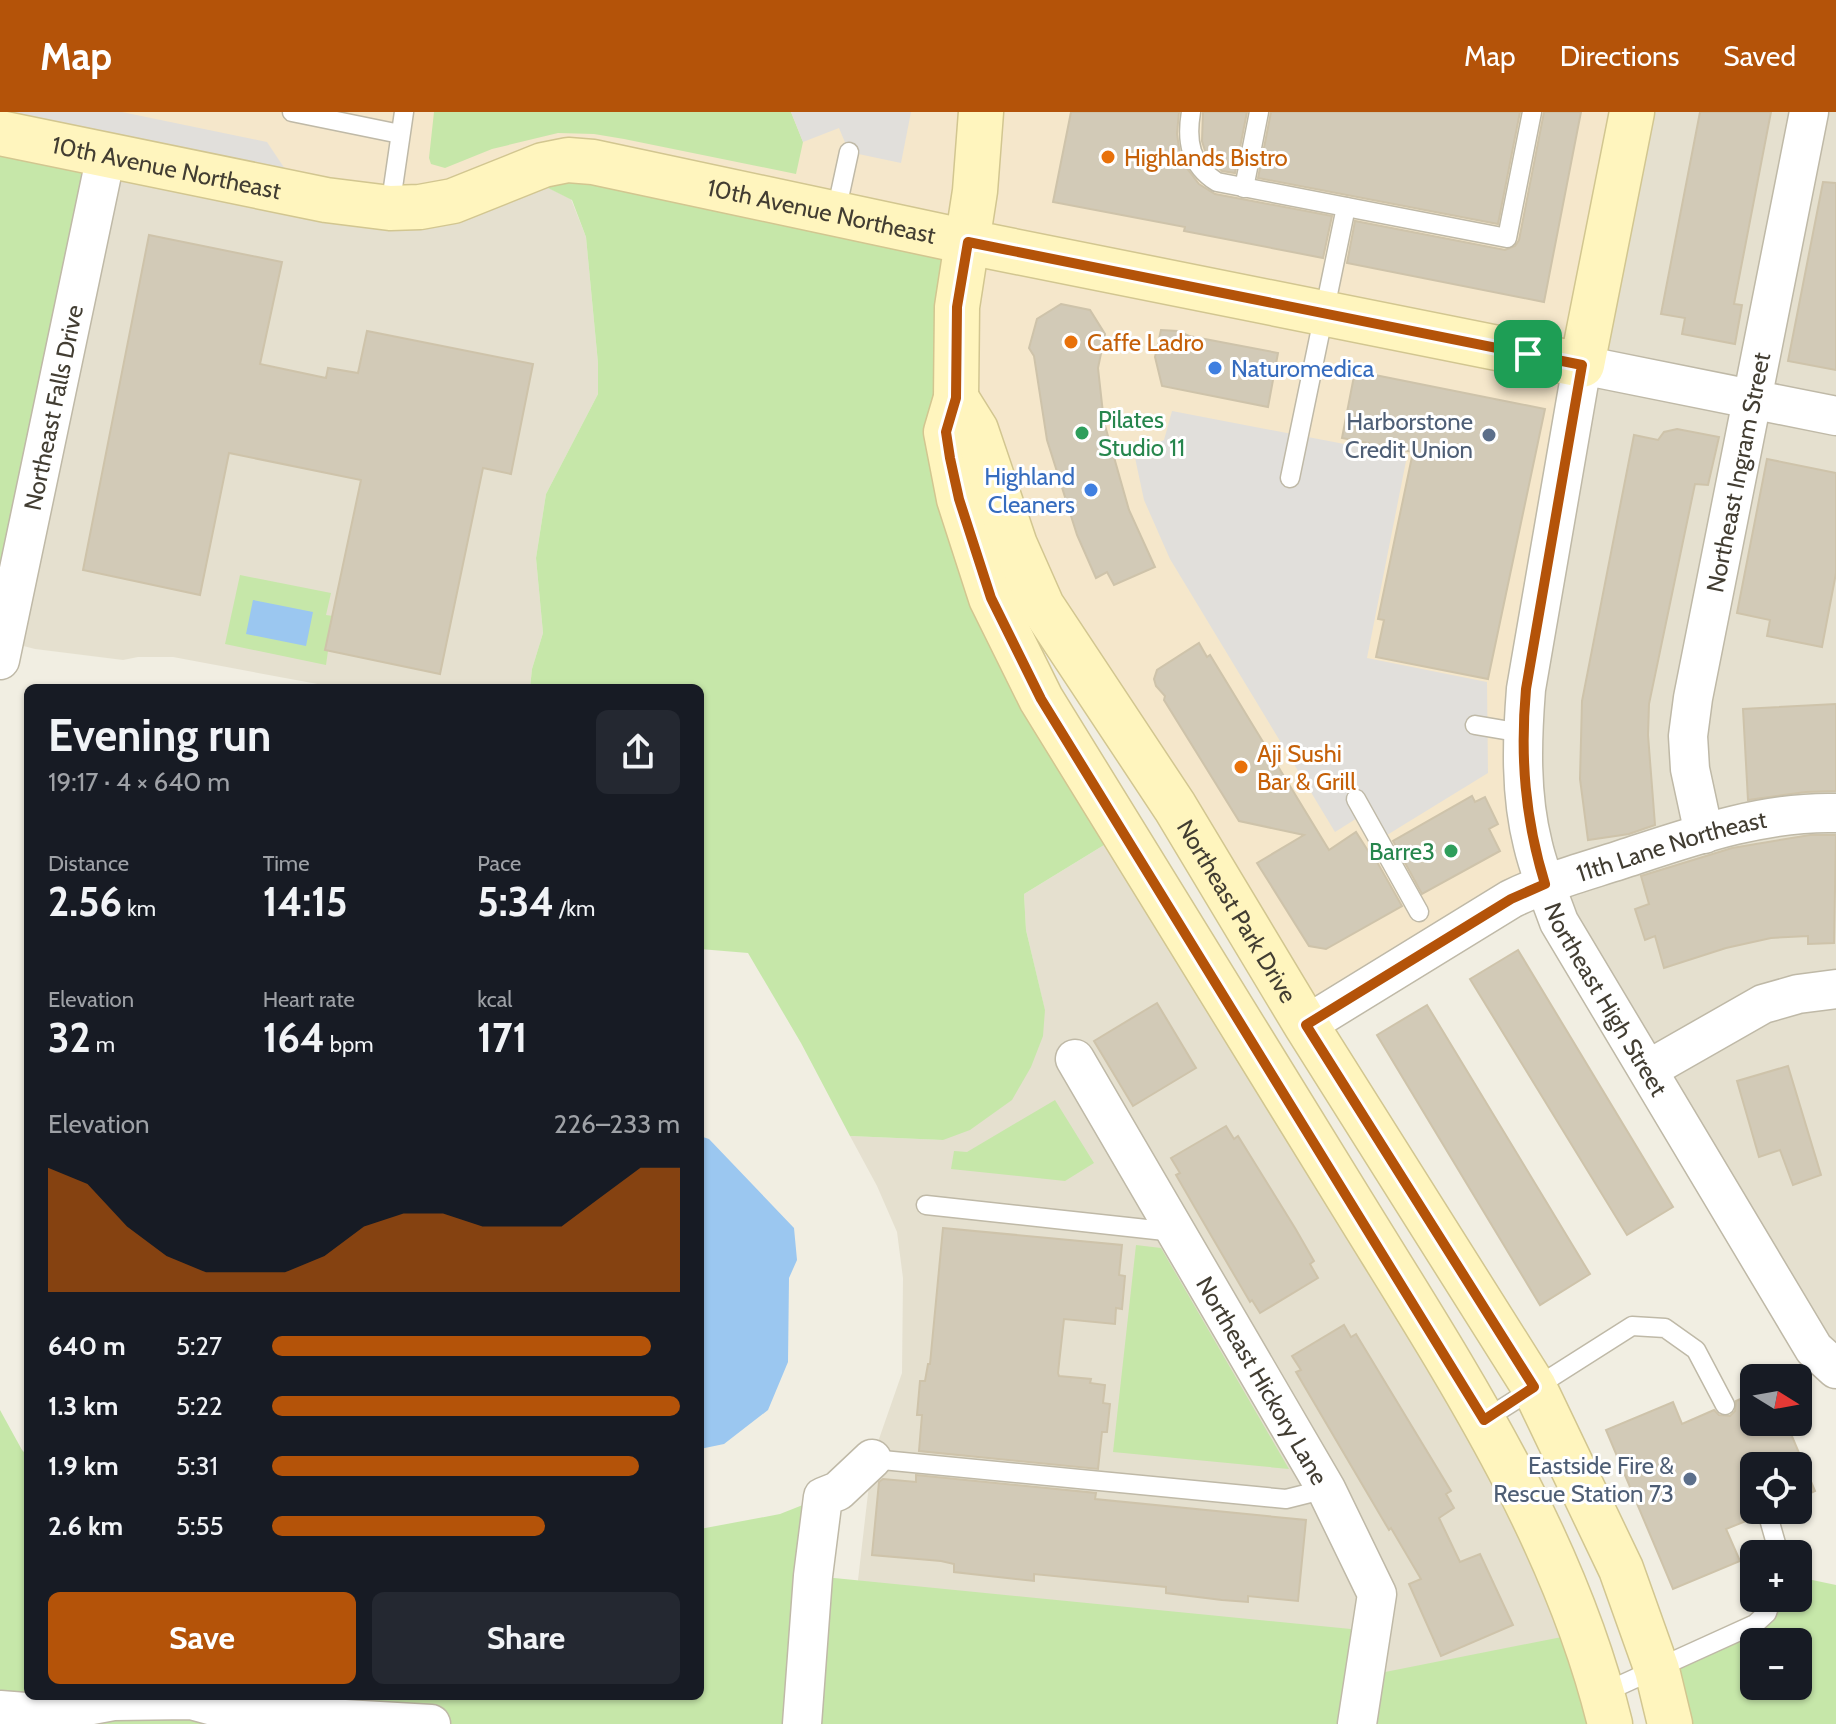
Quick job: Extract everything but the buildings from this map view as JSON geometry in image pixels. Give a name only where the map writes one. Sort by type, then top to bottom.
[{"type":"street","points":[[981,112],[975,191],[957,307],[956,398],[946,432],[959,499],[991,598],[1041,699],[1484,1420],[1564,1580],[1606,1709]]},
{"type":"street","points":[[975,191],[998,112]]},
{"type":"street","name":"Northeast High Street","points":[[1632,112],[1582,365],[1526,689],[1522,733],[1524,792],[1530,831],[1559,922],[1814,1349],[1836,1369]]},
{"type":"street","name":"Northeast Ingram Street","points":[[1704,834],[1690,769],[1690,724],[1809,112]]},
{"type":"street","name":"10th Avenue Northeast","points":[[0,133],[326,200],[390,208],[453,201],[543,165],[568,160],[593,162],[968,242],[1836,416]]},
{"type":"street","name":"Northeast Falls Drive","points":[[0,660],[106,155]]},
{"type":"street","name":"Northeast Park Drive","points":[[956,398],[976,430],[1015,545],[1042,606],[1175,807],[1306,1025],[1534,1387],[1621,1569],[1657,1670],[1670,1724]]},
{"type":"street","name":"11th Lane Northeast","points":[[1306,1025],[1511,899],[1545,884],[1767,817],[1836,813]]},
{"type":"street","points":[[1649,1069],[1763,1004],[1798,994],[1836,989]]},
{"type":"street","name":"Northeast Hickory Lane","points":[[1075,1059],[1326,1489],[1377,1594],[1357,1724]]},
{"type":"street","points":[[802,1724],[813,1576],[823,1497],[838,1491],[872,1459]]},
{"type":"street","points":[[0,1710],[38,1713],[113,1701],[191,1700],[258,1714],[431,1724]]},
{"type":"lane","points":[[390,208],[404,112]]},
{"type":"lane","points":[[1191,112],[1189,147],[1198,165],[1217,182],[1507,238],[1532,112]]},
{"type":"lane","points":[[1244,188],[1259,112]]},
{"type":"lane","points":[[305,113],[400,134]]},
{"type":"lane","points":[[836,212],[849,152]]},
{"type":"lane","points":[[1290,478],[1346,207]]},
{"type":"lane","points":[[1475,725],[1522,733]]},
{"type":"lane","points":[[1356,799],[1419,912]]},
{"type":"lane","points":[[926,1205],[1177,1233]]},
{"type":"lane","points":[[1484,1420],[1632,1326],[1665,1328],[1696,1350],[1725,1405]]},
{"type":"lane","points":[[872,1459],[1286,1499],[1326,1489]]},
{"type":"lane","points":[[1606,1709],[1657,1670],[1755,1624],[1767,1612]]},
{"type":"shaded area","points":[[0,112],[1632,112],[1526,689],[1545,884],[1306,1025],[1042,606],[593,162],[420,207]]},
{"type":"shaded area","points":[[0,112],[122,112],[267,142],[303,196]]},
{"type":"shaded area","points":[[791,112],[911,112],[901,163],[849,152],[839,128],[803,142]]},
{"type":"shaded area","points":[[1632,112],[1836,112],[1836,1369],[1559,922],[1524,792]]},
{"type":"shaded area","points":[[107,155],[520,174],[571,199],[586,237],[598,394],[546,494],[536,558],[543,633],[530,684],[318,684],[173,657],[123,660],[35,649],[4,641]]},
{"type":"shaded area","points":[[1172,411],[1407,456],[1367,658],[1487,682],[1488,773],[1387,835],[1370,810],[1335,832],[1170,559],[1144,500],[1134,453],[1164,440]]},
{"type":"shaded area","points":[[1122,834],[1459,1378],[1603,1693],[881,1724],[858,1580],[872,1459],[902,1373],[903,1278],[897,1232],[850,1136],[943,1140],[1045,1011],[1026,930],[1024,894]]},
{"type":"green space","points":[[434,112],[791,112],[803,142],[796,174],[624,139],[558,133],[492,149],[445,168],[431,164],[429,158]]},
{"type":"green space","points":[[0,133],[106,155],[0,660]]},
{"type":"green space","points":[[543,165],[968,242],[950,458],[1122,834],[1024,894],[1026,930],[1045,1010],[1043,1036],[1031,1067],[1012,1100],[970,1130],[943,1140],[850,1136],[801,1043],[748,953],[704,949],[704,684],[530,684],[543,633],[536,558],[546,494],[598,394],[598,363],[586,237],[572,200],[520,174]]},
{"type":"green space","points":[[240,575],[331,593],[326,615],[333,616],[326,665],[225,644]]},
{"type":"green space","points":[[1055,1100],[1094,1163],[1065,1181],[951,1169],[954,1151],[967,1152]]},
{"type":"green space","points":[[1136,1245],[1161,1248],[1289,1469],[1113,1452]]},
{"type":"green space","points":[[0,1410],[24,1452],[24,1700],[704,1700],[704,1528],[780,1514],[823,1497],[814,1576],[1371,1631],[1365,1676],[1582,1633],[1610,1724],[0,1724]]},
{"type":"green space","points":[[1812,1580],[1836,1585],[1836,1724],[1670,1724],[1657,1670],[1740,1631],[1740,1700],[1812,1700],[1812,1628],[1746,1628],[1755,1624],[1763,1612],[1812,1612]]},
{"type":"water","points":[[253,600],[313,612],[306,646],[246,634]]},
{"type":"water","points":[[704,1137],[794,1228],[797,1260],[789,1278],[788,1362],[768,1410],[724,1444],[704,1448]]},
{"type":"place","name":"Highlands Bistro","points":[[1108,157]]},
{"type":"place","name":"Caffe Ladro","points":[[1071,342]]},
{"type":"place","name":"Naturomedica","points":[[1215,368]]},
{"type":"place","name":"Pilates Studio 11","points":[[1082,433]]},
{"type":"place","name":"Harborstone Credit Union","points":[[1489,435]]},
{"type":"place","name":"Highland Cleaners","points":[[1091,490]]},
{"type":"place","name":"Aji Sushi Bar & Grill","points":[[1241,767]]},
{"type":"place","name":"Barre3","points":[[1451,851]]},
{"type":"place","name":"Eastside Fire & Rescue Station 73","points":[[1690,1479]]},
{"type":"route","points":[[968,242],[1528,354],[1582,365],[1526,689],[1522,733],[1524,792],[1532,844],[1545,884],[1511,899],[1306,1025],[1534,1387],[1484,1420],[1041,699],[991,598],[959,499],[946,432],[956,398],[957,307],[968,242]]}]
